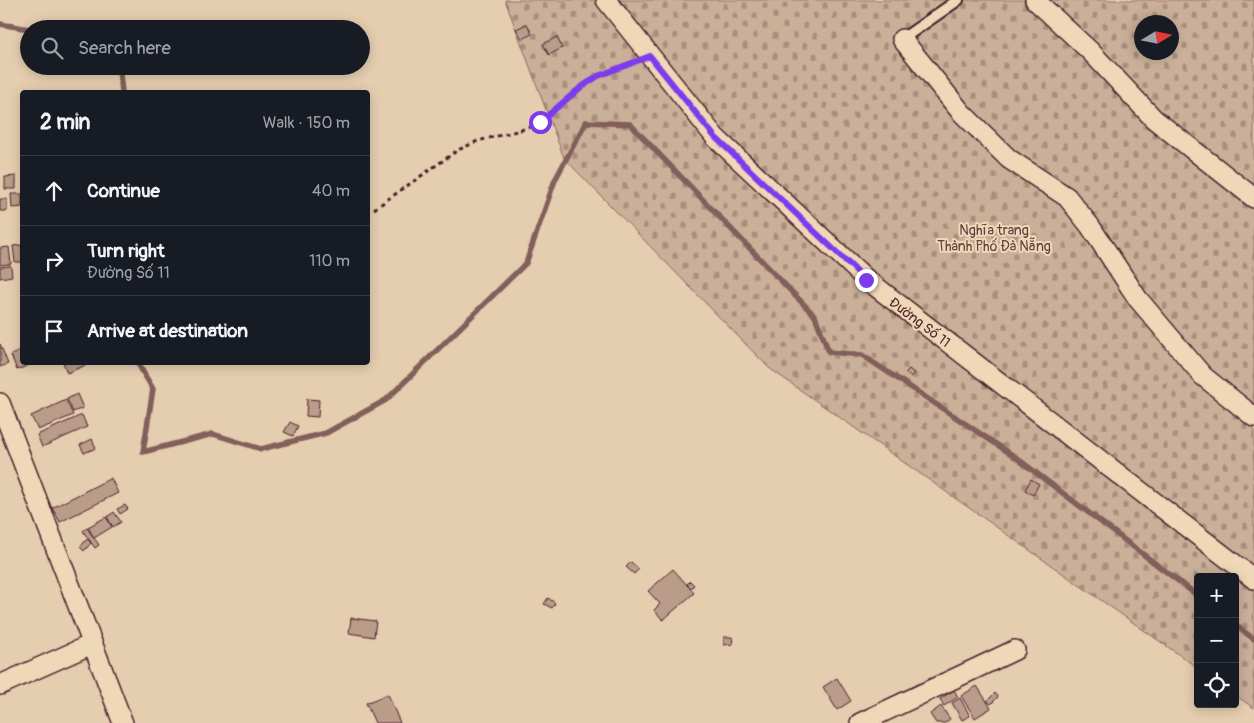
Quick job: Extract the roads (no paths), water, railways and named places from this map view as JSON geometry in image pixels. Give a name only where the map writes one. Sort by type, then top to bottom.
[{"type":"street","name":"Đường Số 11","points":[[606,0],[715,137],[866,280],[1254,579]]},
{"type":"street","points":[[1035,0],[1090,50],[1154,119],[1254,198]]},
{"type":"street","points":[[902,39],[961,112],[1009,159],[1067,197],[1090,226],[1138,299],[1203,376],[1254,417]]},
{"type":"street","points":[[0,403],[123,723]]},
{"type":"street","points":[[0,685],[92,644]]},
{"type":"street","points":[[860,723],[1015,650]]},
{"type":"lane","points":[[902,39],[958,0]]},
{"type":"waterway","points":[[0,24],[20,27]]},
{"type":"waterway","points":[[120,75],[122,90]]},
{"type":"waterway","points":[[139,365],[153,389],[143,452],[213,434],[261,449],[326,433],[386,400],[526,263],[555,180],[586,122],[630,124],[815,316],[829,352],[862,355],[1014,456],[1194,593]]},
{"type":"waterway","points":[[1239,628],[1254,639]]},
{"type":"park label","name":"Nghĩa trang Thành Phố Đà Nẵng","points":[[994,238]]}]
